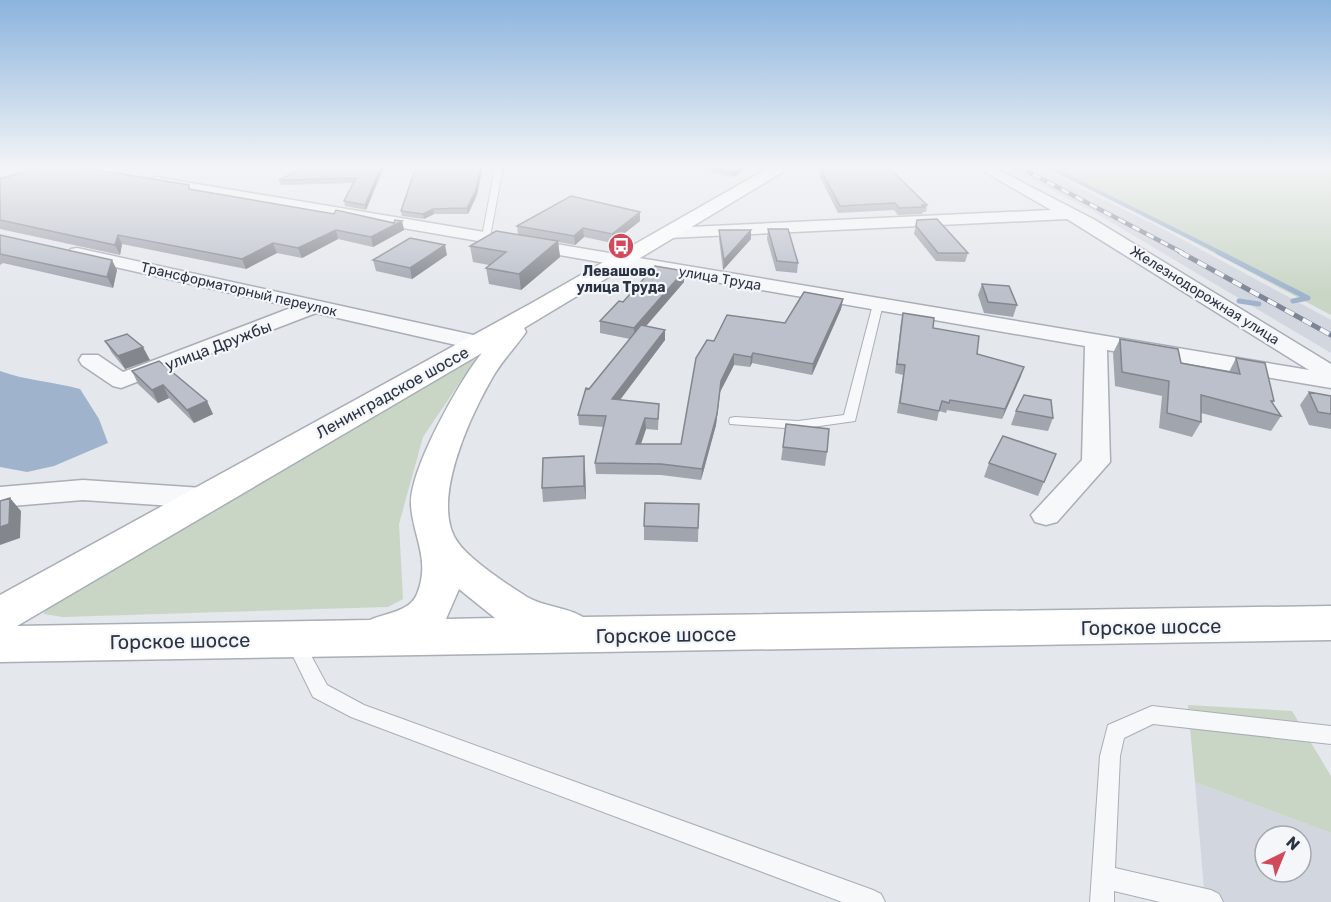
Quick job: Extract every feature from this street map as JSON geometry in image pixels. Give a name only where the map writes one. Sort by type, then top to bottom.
[{"type":"street","name":"улица Труда","points":[[322,209],[1331,381]]},
{"type":"street","name":"Ленинградское шоссе","points":[[0,615],[539,309],[709,209]]},
{"type":"street","name":"Железнодорожная улица","points":[[1061,209],[1331,374]]},
{"type":"street","points":[[669,232],[1070,214]]},
{"type":"street","name":"Трансформаторный переулок","points":[[58,249],[478,343]]},
{"type":"street","name":"улица Дружбы","points":[[90,360],[121,381],[315,306]]},
{"type":"street","points":[[361,638],[409,627],[431,612],[441,584],[442,551],[432,525],[429,502],[443,450],[478,376],[510,336],[539,309]]},
{"type":"street","points":[[1046,515],[1096,462],[1096,341]]},
{"type":"street","points":[[0,497],[83,490],[203,498]]},
{"type":"street","points":[[442,551],[483,587],[516,611],[592,637]]},
{"type":"street","name":"Горское шоссе","points":[[0,644],[592,637],[1331,623]]},
{"type":"lane","points":[[486,237],[491,209]]},
{"type":"lane","points":[[735,421],[798,425],[850,418],[878,304]]},
{"type":"lane","points":[[293,639],[320,691],[358,711],[873,902]]},
{"type":"lane","points":[[1102,902],[1110,756],[1115,732],[1152,715],[1331,735]]},
{"type":"lane","points":[[1103,877],[1211,902]]},
{"type":"shaded area","points":[[1088,209],[1123,209],[1331,320],[1331,353]]},
{"type":"shaded area","points":[[1195,782],[1307,824],[1253,824],[1253,884],[1313,884],[1313,826],[1331,833],[1331,902],[1205,902]]},
{"type":"green space","points":[[1131,209],[1331,209],[1331,315]]},
{"type":"green space","points":[[466,358],[475,360],[423,437],[399,524],[403,599],[388,607],[63,617],[44,614],[45,605]]},
{"type":"green space","points":[[1188,705],[1292,711],[1331,776],[1331,833],[1313,826],[1313,824],[1307,824],[1195,782]]},
{"type":"water","points":[[0,371],[80,389],[99,419],[108,443],[54,466],[27,472],[0,467]]},
{"type":"building","points":[[0,209],[306,209],[334,214],[336,210],[394,223],[395,220],[402,221],[371,237],[336,230],[298,248],[273,243],[242,259],[118,235],[115,245],[0,220]]},
{"type":"building","points":[[402,209],[433,209],[423,214],[401,211]]},
{"type":"building","points":[[547,209],[627,209],[640,212],[612,234],[583,228],[574,236],[517,226]]},
{"type":"building","points":[[937,219],[968,253],[938,253],[916,226],[917,220]]},
{"type":"building","points":[[768,229],[788,229],[798,263],[777,261]]},
{"type":"building","points":[[719,230],[751,230],[724,260]]},
{"type":"building","points":[[496,231],[558,241],[519,274],[486,268],[506,252],[470,246]]},
{"type":"building","points":[[0,235],[112,260],[107,277],[0,254]]},
{"type":"building","points":[[410,238],[445,245],[410,268],[373,260]]},
{"type":"building","points":[[655,266],[684,271],[634,328],[600,321],[619,301],[623,302]]},
{"type":"building","points":[[982,284],[1009,286],[1017,305],[988,302]]},
{"type":"building","points":[[804,292],[843,299],[813,364],[753,353],[751,357],[734,354],[721,381],[717,414],[702,469],[661,464],[595,463],[606,416],[578,415],[586,388],[589,389],[641,325],[665,330],[612,399],[659,404],[658,419],[645,418],[636,444],[681,444],[696,358],[707,340],[714,341],[727,315],[785,323]]},
{"type":"building","points":[[903,313],[934,318],[933,328],[979,336],[977,354],[1024,367],[1005,409],[950,400],[949,403],[942,401],[939,411],[900,403],[905,365],[897,364]]},
{"type":"building","points":[[127,334],[143,347],[118,356],[105,341]]},
{"type":"building","points":[[1120,339],[1178,349],[1181,363],[1240,374],[1236,358],[1265,363],[1274,401],[1271,401],[1281,416],[1201,395],[1201,422],[1167,413],[1169,381],[1122,372]]},
{"type":"building","points":[[159,361],[207,401],[187,410],[163,385],[152,390],[132,371]]},
{"type":"building","points":[[1309,392],[1331,396],[1331,414],[1318,412]]},
{"type":"building","points":[[1024,395],[1051,400],[1053,418],[1016,411]]},
{"type":"building","points":[[786,424],[829,429],[827,452],[783,447]]},
{"type":"building","points":[[1003,436],[1056,454],[1044,482],[989,463]]},
{"type":"building","points":[[584,456],[584,486],[542,488],[543,458]]},
{"type":"building","points":[[10,498],[9,524],[0,527],[0,501]]},
{"type":"building","points":[[645,503],[699,504],[698,528],[644,526]]},
{"type":"waterway","points":[[1133,209],[1221,253]]},
{"type":"waterway","points":[[1218,252],[1308,298],[1293,301]]},
{"type":"waterway","points":[[1239,301],[1259,304]]},
{"type":"railway","points":[[1099,209],[1183,253]]},
{"type":"railway","points":[[1180,252],[1331,335]]},
{"type":"place","name":"Левашово, улица Труда","points":[[621,246]]}]
